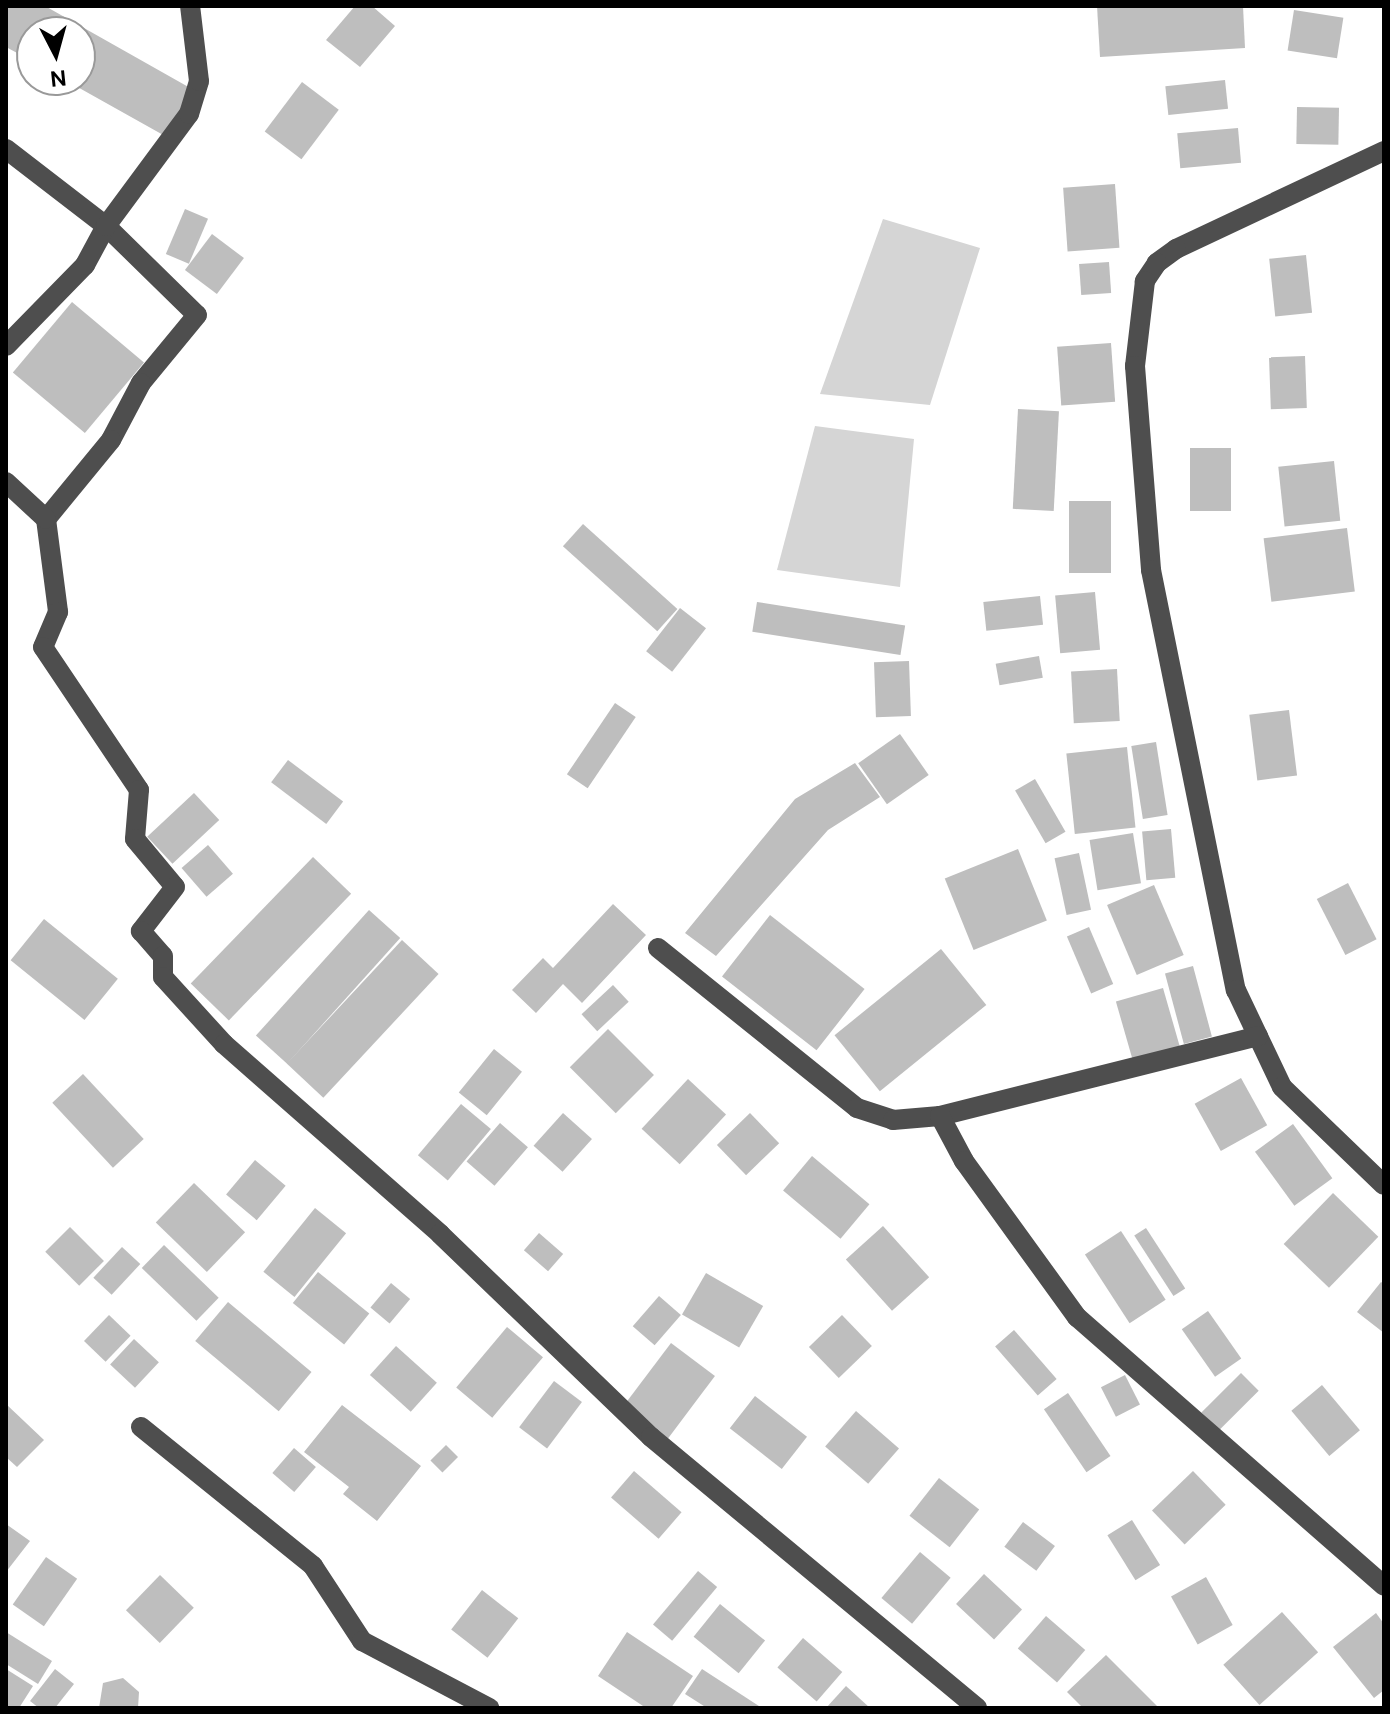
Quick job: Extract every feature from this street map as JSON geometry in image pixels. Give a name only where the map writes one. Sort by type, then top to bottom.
[{"type":"street","points":[[6,346],[85,265],[106,226],[189,114],[199,81],[190,6]]},
{"type":"street","points":[[6,149],[106,226],[197,315],[141,383],[111,440],[46,519]]},
{"type":"street","points":[[1384,151],[1176,249],[1145,281],[1135,366],[1151,570],[1236,990],[1282,1087],[1384,1185]]},
{"type":"street","points":[[6,482],[46,519],[58,612],[43,647],[139,790],[135,839],[175,887],[141,931],[163,956],[163,977],[184,1005],[440,1234],[651,1437],[977,1708]]},
{"type":"street","points":[[658,948],[857,1108],[893,1120],[940,1116],[1258,1036]]},
{"type":"street","points":[[940,1116],[964,1161],[1077,1317],[1384,1586]]},
{"type":"street","points":[[141,1427],[313,1566],[362,1641],[489,1708]]},
{"type":"shaded area","points":[[883,219],[980,248],[930,405],[820,394]]},
{"type":"shaded area","points":[[815,426],[914,439],[900,587],[777,570]]},
{"type":"building","points":[[6,6],[45,6],[63,16],[16,16],[16,52],[6,47]]},
{"type":"building","points":[[355,6],[372,6],[395,26],[360,67],[326,40]]},
{"type":"building","points":[[1097,6],[1243,6],[1245,48],[1100,57]]},
{"type":"building","points":[[1294,10],[1343,18],[1337,58],[1288,50]]},
{"type":"building","points":[[96,35],[192,89],[165,136],[94,96],[96,96]]},
{"type":"building","points":[[1225,80],[1228,109],[1168,115],[1165,86]]},
{"type":"building","points":[[302,82],[339,110],[301,159],[265,132]]},
{"type":"building","points":[[1297,107],[1339,108],[1338,145],[1296,144]]},
{"type":"building","points":[[1238,128],[1241,163],[1180,168],[1177,133]]},
{"type":"building","points":[[1115,184],[1119,248],[1068,251],[1063,188]]},
{"type":"building","points":[[185,209],[208,219],[189,264],[166,254]]},
{"type":"building","points":[[212,234],[244,258],[217,294],[185,270]]},
{"type":"building","points":[[1306,255],[1312,313],[1275,317],[1269,259]]},
{"type":"building","points":[[1109,262],[1111,293],[1081,295],[1079,264]]},
{"type":"building","points":[[72,302],[144,362],[85,433],[13,372]]},
{"type":"building","points":[[1111,343],[1115,402],[1061,406],[1057,347]]},
{"type":"building","points":[[1305,356],[1307,408],[1271,409],[1269,357]]},
{"type":"building","points":[[1018,409],[1059,411],[1054,511],[1013,509]]},
{"type":"building","points":[[1190,448],[1231,448],[1231,511],[1190,511]]},
{"type":"building","points":[[1334,461],[1340,521],[1285,527],[1278,467]]},
{"type":"building","points":[[1069,501],[1111,501],[1111,573],[1069,573]]},
{"type":"building","points":[[583,524],[677,609],[657,631],[563,546]]},
{"type":"building","points":[[1347,528],[1355,592],[1271,602],[1264,538]]},
{"type":"building","points":[[1095,592],[1100,650],[1060,653],[1055,595]]},
{"type":"building","points":[[1040,596],[1043,625],[986,631],[983,602]]},
{"type":"building","points":[[757,602],[905,625],[900,655],[752,632]]},
{"type":"building","points":[[680,608],[706,628],[672,672],[646,651]]},
{"type":"building","points":[[1039,656],[1043,678],[999,685],[996,664]]},
{"type":"building","points":[[909,661],[911,716],[876,717],[874,662]]},
{"type":"building","points":[[1117,669],[1120,721],[1074,723],[1071,671]]},
{"type":"building","points":[[615,703],[636,717],[588,788],[567,774]]},
{"type":"building","points":[[1289,710],[1297,776],[1257,780],[1249,715]]},
{"type":"building","points":[[900,734],[929,775],[887,804],[858,763]]},
{"type":"building","points":[[1156,742],[1168,815],[1143,819],[1131,746]]},
{"type":"building","points":[[1127,747],[1135,828],[1075,834],[1066,753]]},
{"type":"building","points":[[288,760],[343,802],[326,824],[271,782]]},
{"type":"building","points":[[855,763],[880,797],[828,830],[716,956],[685,933],[795,799]]},
{"type":"building","points":[[1035,779],[1066,832],[1046,843],[1015,790]]},
{"type":"building","points":[[194,793],[219,820],[172,864],[147,837]]},
{"type":"building","points":[[1171,829],[1175,878],[1146,880],[1142,832]]},
{"type":"building","points":[[1133,833],[1141,883],[1098,890],[1090,840]]},
{"type":"building","points":[[208,845],[233,874],[207,897],[182,868]]},
{"type":"building","points":[[1018,849],[1047,920],[974,950],[945,879]]},
{"type":"building","points":[[1079,853],[1091,910],[1067,915],[1055,858]]},
{"type":"building","points":[[313,857],[351,894],[229,1020],[191,984]]},
{"type":"building","points":[[1348,883],[1377,939],[1345,955],[1317,899]]},
{"type":"building","points":[[1154,885],[1184,955],[1137,975],[1107,905]]},
{"type":"building","points":[[613,904],[646,935],[582,1003],[563,984],[536,1013],[512,990],[543,958],[553,968]]},
{"type":"building","points":[[369,910],[400,938],[287,1064],[256,1036]]},
{"type":"building","points":[[770,915],[865,989],[817,1050],[722,976]]},
{"type":"building","points":[[44,919],[118,979],[84,1020],[11,960]]},
{"type":"building","points":[[1089,927],[1113,984],[1091,993],[1067,936]]},
{"type":"building","points":[[402,940],[439,974],[323,1098],[287,1064]]},
{"type":"building","points":[[941,949],[986,1005],[880,1091],[835,1035]]},
{"type":"building","points":[[1193,966],[1212,1037],[1184,1044],[1165,974]]},
{"type":"building","points":[[613,985],[629,1002],[597,1031],[582,1014]]},
{"type":"building","points":[[1163,988],[1180,1049],[1133,1062],[1116,1002]]},
{"type":"building","points":[[608,1029],[654,1075],[616,1113],[570,1067]]},
{"type":"building","points":[[494,1049],[522,1072],[487,1115],[459,1093]]},
{"type":"building","points":[[83,1074],[144,1139],[113,1168],[52,1103]]},
{"type":"building","points":[[1241,1078],[1267,1125],[1221,1151],[1195,1104]]},
{"type":"building","points":[[688,1079],[726,1114],[680,1164],[642,1129]]},
{"type":"building","points":[[461,1104],[491,1129],[448,1180],[418,1155]]},
{"type":"building","points":[[563,1113],[592,1139],[563,1172],[534,1146]]},
{"type":"building","points":[[750,1113],[779,1143],[746,1175],[717,1145]]},
{"type":"building","points":[[500,1123],[528,1147],[494,1186],[467,1161]]},
{"type":"building","points":[[1293,1124],[1332,1178],[1294,1206],[1255,1152]]},
{"type":"building","points":[[812,1156],[869,1204],[841,1239],[783,1190]]},
{"type":"building","points":[[255,1160],[286,1186],[257,1220],[226,1194]]},
{"type":"building","points":[[194,1183],[245,1232],[207,1272],[156,1223]]},
{"type":"building","points":[[1333,1193],[1378,1237],[1329,1288],[1284,1244]]},
{"type":"building","points":[[315,1208],[346,1233],[294,1297],[263,1272]]},
{"type":"building","points":[[883,1226],[929,1277],[892,1311],[846,1259]]},
{"type":"building","points":[[70,1227],[104,1261],[79,1286],[45,1252]]},
{"type":"building","points":[[1146,1228],[1185,1288],[1173,1296],[1134,1236]]},
{"type":"building","points":[[1121,1231],[1166,1300],[1130,1323],[1085,1254]]},
{"type":"building","points":[[539,1233],[563,1254],[548,1271],[524,1250]]},
{"type":"building","points":[[164,1245],[219,1298],[196,1321],[142,1268]]},
{"type":"building","points":[[122,1247],[140,1264],[112,1295],[93,1278]]},
{"type":"building","points":[[318,1272],[369,1314],[344,1345],[293,1303]]},
{"type":"building","points":[[706,1273],[763,1306],[739,1348],[682,1315]]},
{"type":"building","points":[[1381,1282],[1384,1284],[1384,1333],[1357,1312]]},
{"type":"building","points":[[391,1283],[410,1299],[390,1324],[370,1308]]},
{"type":"building","points":[[659,1296],[681,1315],[655,1345],[633,1326]]},
{"type":"building","points":[[228,1302],[311,1372],[279,1411],[195,1341]]},
{"type":"building","points":[[1208,1311],[1241,1359],[1215,1377],[1182,1329]]},
{"type":"building","points":[[109,1315],[131,1336],[106,1362],[84,1341]]},
{"type":"building","points":[[842,1315],[872,1346],[839,1378],[809,1347]]},
{"type":"building","points":[[507,1327],[543,1357],[492,1418],[456,1388]]},
{"type":"building","points":[[1014,1330],[1057,1379],[1038,1395],[995,1346]]},
{"type":"building","points":[[134,1339],[159,1362],[135,1388],[110,1365]]},
{"type":"building","points":[[671,1343],[715,1376],[668,1438],[624,1405]]},
{"type":"building","points":[[396,1346],[437,1383],[411,1412],[370,1375]]},
{"type":"building","points":[[1241,1373],[1259,1391],[1219,1430],[1201,1413]]},
{"type":"building","points":[[1125,1375],[1140,1404],[1116,1417],[1101,1387]]},
{"type":"building","points":[[554,1381],[582,1402],[547,1448],[519,1427]]},
{"type":"building","points":[[1322,1385],[1360,1430],[1329,1456],[1291,1411]]},
{"type":"building","points":[[1068,1393],[1110,1456],[1086,1472],[1044,1409]]},
{"type":"building","points":[[755,1396],[807,1437],[782,1469],[730,1428]]},
{"type":"building","points":[[6,1404],[44,1440],[17,1467],[6,1457]]},
{"type":"building","points":[[342,1405],[421,1466],[377,1521],[343,1494],[349,1487],[304,1452]]},
{"type":"building","points":[[856,1411],[899,1448],[868,1484],[825,1446]]},
{"type":"building","points":[[446,1445],[458,1457],[442,1473],[430,1461]]},
{"type":"building","points":[[294,1448],[316,1467],[294,1492],[272,1473]]},
{"type":"building","points":[[634,1471],[682,1512],[659,1539],[611,1497]]},
{"type":"building","points":[[1193,1471],[1226,1505],[1185,1544],[1152,1511]]},
{"type":"building","points":[[939,1478],[979,1509],[950,1547],[909,1516]]},
{"type":"building","points":[[1132,1520],[1160,1565],[1135,1580],[1107,1535]]},
{"type":"building","points":[[1023,1522],[1055,1546],[1036,1571],[1004,1547]]},
{"type":"building","points":[[6,1524],[30,1541],[6,1572]]},
{"type":"building","points":[[920,1552],[951,1578],[912,1624],[881,1598]]},
{"type":"building","points":[[46,1557],[77,1579],[44,1626],[13,1605]]},
{"type":"building","points":[[698,1571],[717,1587],[672,1641],[653,1625]]},
{"type":"building","points":[[984,1574],[1022,1609],[994,1639],[956,1604]]},
{"type":"building","points":[[160,1575],[194,1608],[160,1643],[126,1610]]},
{"type":"building","points":[[1206,1577],[1233,1625],[1198,1644],[1171,1596]]},
{"type":"building","points":[[482,1590],[518,1618],[487,1658],[451,1629]]},
{"type":"building","points":[[720,1604],[765,1641],[739,1673],[694,1637]]},
{"type":"building","points":[[1282,1612],[1318,1652],[1259,1705],[1223,1665]]},
{"type":"building","points":[[1376,1613],[1384,1624],[1384,1690],[1374,1698],[1333,1647]]},
{"type":"building","points":[[1046,1616],[1085,1650],[1057,1683],[1018,1648]]},
{"type":"building","points":[[6,1632],[52,1661],[38,1684],[6,1664]]},
{"type":"building","points":[[627,1632],[693,1676],[671,1708],[646,1708],[598,1676]]},
{"type":"building","points":[[803,1638],[842,1672],[817,1702],[777,1667]]},
{"type":"building","points":[[1106,1655],[1159,1708],[1083,1708],[1067,1692]]},
{"type":"building","points":[[6,1669],[33,1686],[19,1708],[6,1708]]},
{"type":"building","points":[[55,1669],[74,1684],[55,1708],[39,1708],[30,1701]]},
{"type":"building","points":[[702,1669],[762,1708],[707,1708],[685,1694]]},
{"type":"building","points":[[123,1678],[139,1692],[138,1708],[99,1708],[103,1683]]},
{"type":"building","points":[[846,1686],[870,1708],[826,1708]]}]
